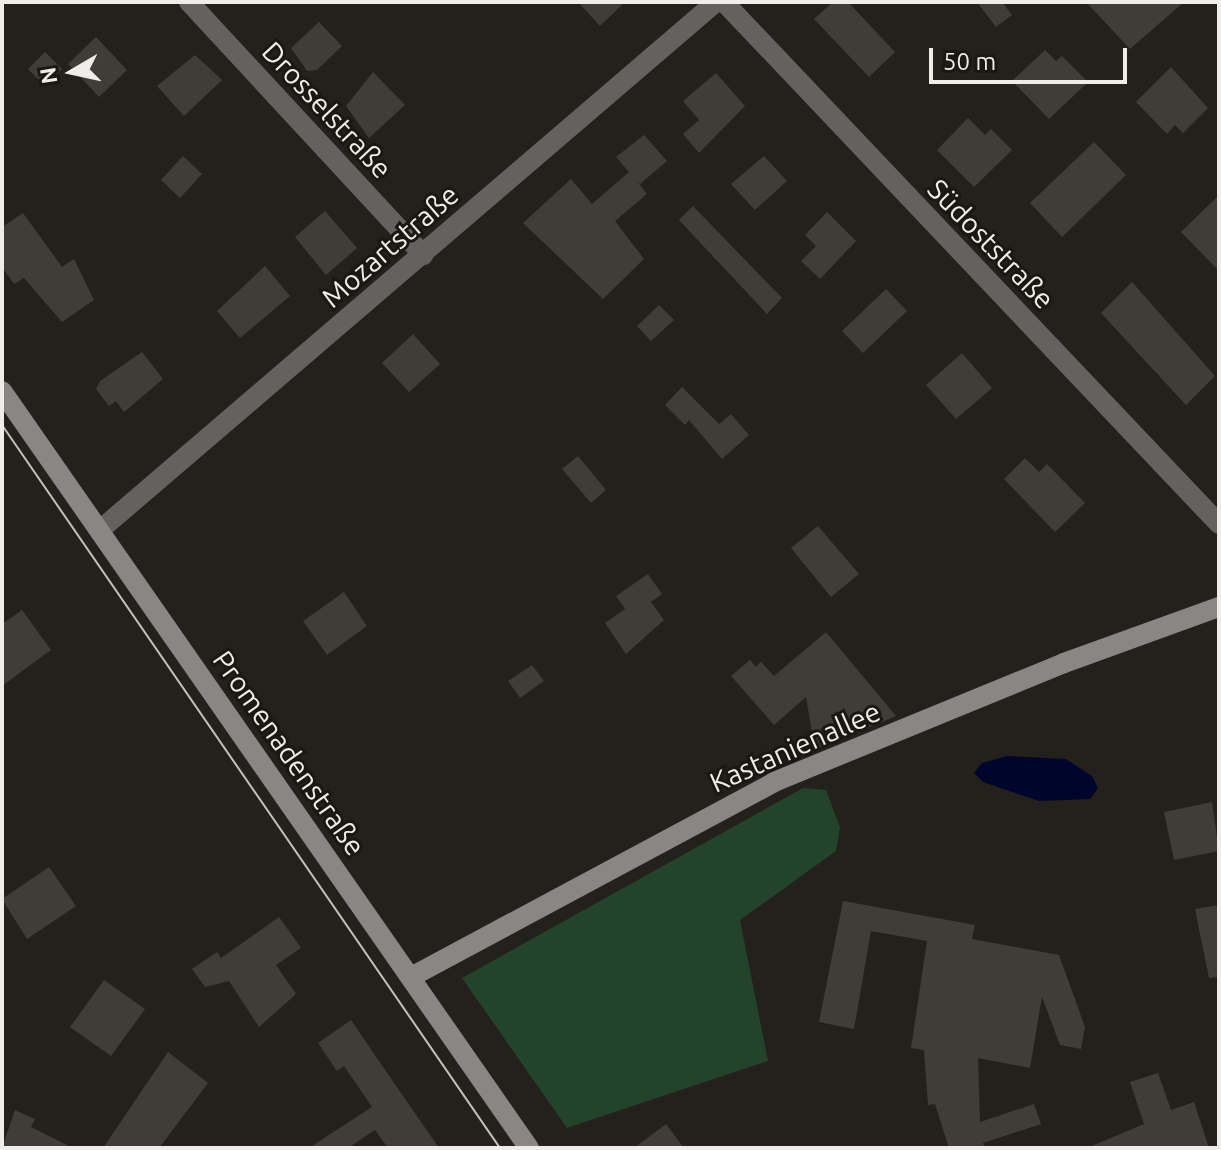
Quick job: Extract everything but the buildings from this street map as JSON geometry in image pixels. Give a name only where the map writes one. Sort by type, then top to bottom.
[{"type":"main road","name":"Promenadenstraße","points":[[2,391],[529,1148]]},
{"type":"main road","name":"Kastanienallee","points":[[411,977],[774,782],[1064,663],[1219,607]]},
{"type":"street","name":"Drosselstraße","points":[[189,2],[423,255]]},
{"type":"street","name":"Mozartstraße","points":[[100,530],[716,2]]},
{"type":"street","name":"Südoststraße","points":[[724,2],[1219,524]]},
{"type":"green space","points":[[803,788],[826,790],[840,827],[836,851],[740,920],[768,1061],[567,1128],[462,978]]},
{"type":"water","points":[[1007,756],[1066,759],[1092,776],[1098,788],[1090,799],[1039,801],[983,782],[974,773],[982,763]]},
{"type":"tram line","points":[[2,425],[500,1148]]}]
